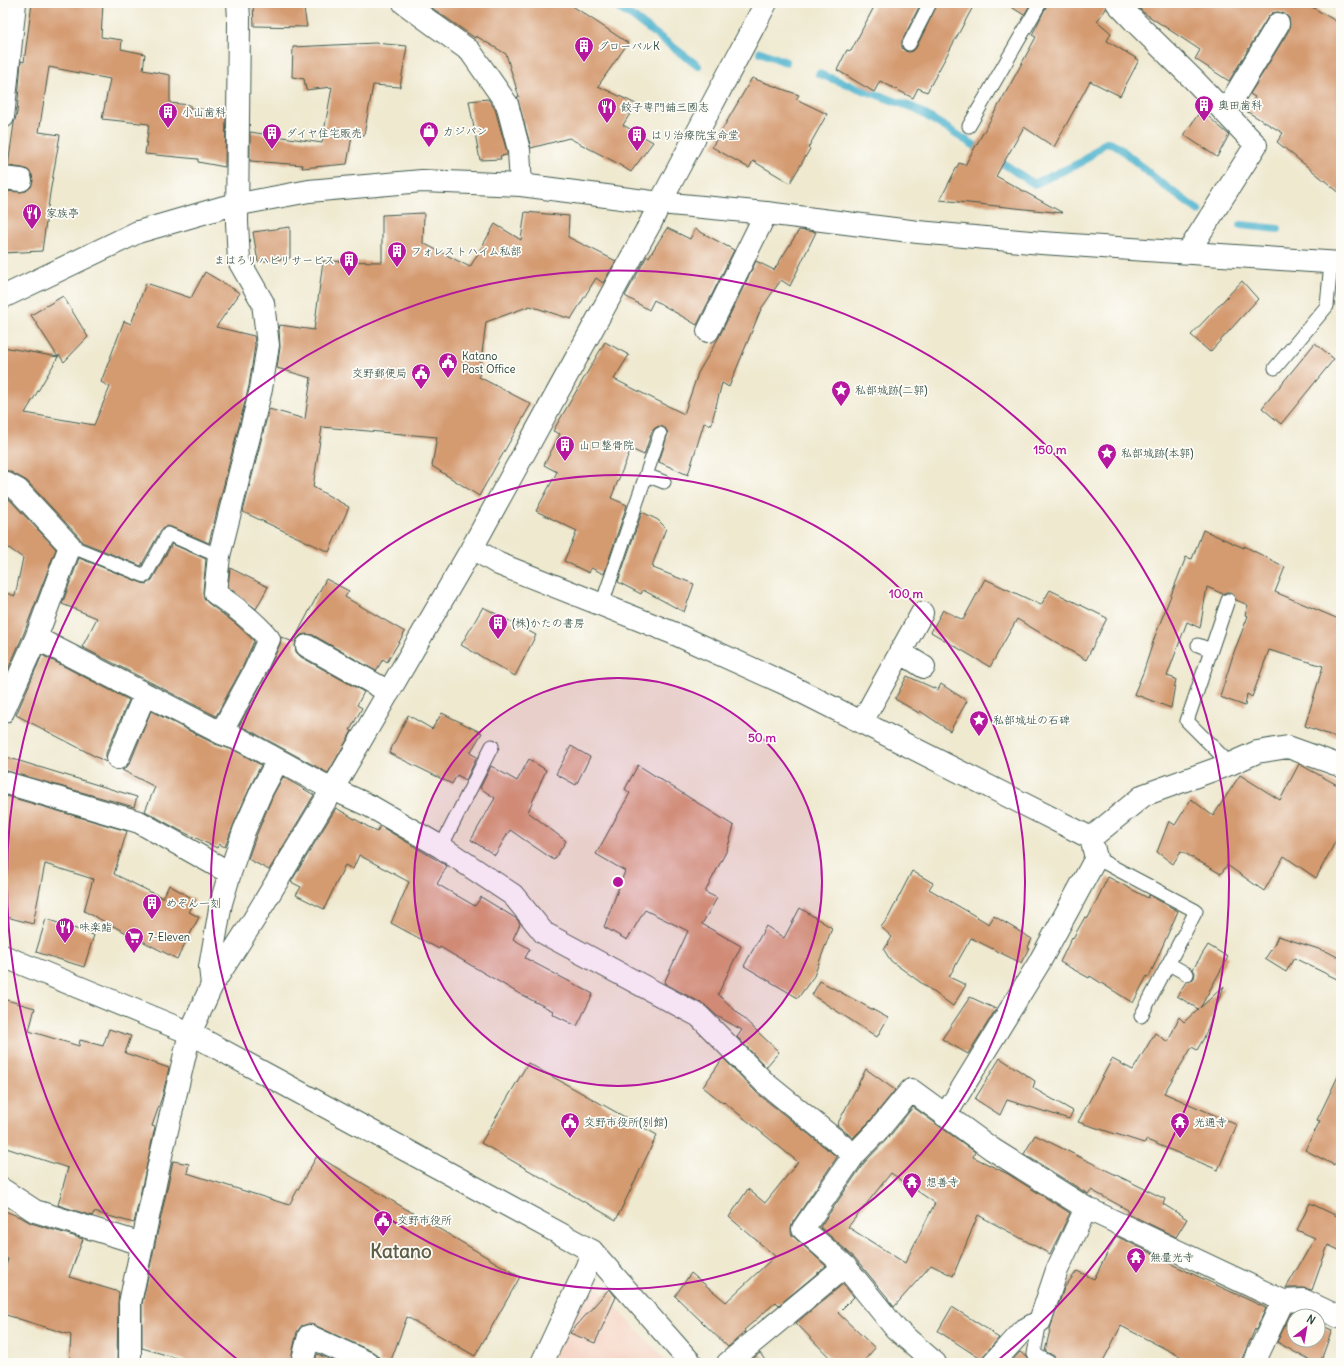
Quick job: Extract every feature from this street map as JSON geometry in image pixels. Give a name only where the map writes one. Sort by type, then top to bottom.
[{"type":"street","points":[[3,117],[15,3]]},
{"type":"street","points":[[221,733],[253,674],[269,640],[258,626],[215,593],[219,556],[261,389],[268,345],[263,303],[239,261],[238,3]]},
{"type":"street","points":[[404,3],[470,51],[507,104],[519,150],[521,185]]},
{"type":"street","points":[[130,1363],[130,1303],[142,1244],[190,1033],[212,985],[253,921],[332,789],[472,548],[651,222],[766,3]]},
{"type":"street","points":[[1117,3],[1256,145],[1188,252]]},
{"type":"street","points":[[1225,112],[1278,24]]},
{"type":"street","points":[[3,297],[138,232],[238,204],[309,191],[422,181],[521,185],[660,203],[766,213],[918,232],[1042,243],[1336,263]]},
{"type":"street","points":[[708,331],[766,213]]},
{"type":"street","points":[[3,482],[18,490],[70,546],[36,638],[3,712]]},
{"type":"street","points":[[472,548],[500,564],[602,604],[702,646],[786,684],[1091,838],[1096,858],[1039,963],[945,1116]]},
{"type":"street","points":[[862,722],[922,613]]},
{"type":"street","points":[[36,638],[221,733],[241,740],[332,789],[370,806],[441,847],[513,895],[544,933],[699,1016],[765,1084],[854,1155]]},
{"type":"street","points":[[307,646],[389,692]]},
{"type":"street","points":[[900,652],[924,666]]},
{"type":"street","points":[[118,758],[145,694]]},
{"type":"street","points":[[1091,838],[1144,795],[1230,764],[1257,752],[1288,747],[1341,766]]},
{"type":"street","points":[[212,985],[210,967],[221,903],[230,872],[244,831],[262,790],[278,760]]},
{"type":"street","points":[[3,782],[139,822],[230,872]]},
{"type":"street","points":[[3,956],[190,1033],[592,1251],[691,1363]]},
{"type":"street","points":[[935,1363],[896,1329],[845,1266],[803,1229],[854,1155],[879,1129],[911,1090],[992,1150],[1086,1208],[1283,1301],[1303,1300],[1341,1318]]},
{"type":"street","points":[[3,1190],[35,1211],[142,1244]]},
{"type":"street","points":[[993,1363],[1022,1331],[1040,1321],[1057,1270],[1086,1208]]},
{"type":"street","points":[[542,1363],[587,1266],[592,1251]]},
{"type":"street","points":[[728,1363],[845,1266]]},
{"type":"street","points":[[1255,1363],[1283,1301]]},
{"type":"street","points":[[302,1363],[309,1336],[368,1363]]},
{"type":"lane","points":[[909,44],[930,3]]},
{"type":"lane","points":[[969,126],[1040,3]]},
{"type":"lane","points":[[1275,368],[1327,306],[1336,263]]},
{"type":"lane","points":[[602,604],[660,434]]},
{"type":"lane","points":[[646,476],[664,482]]},
{"type":"lane","points":[[70,546],[145,576],[168,534],[219,556]]},
{"type":"lane","points":[[1228,600],[1187,721],[1230,764]]},
{"type":"lane","points":[[1198,645],[1211,650]]},
{"type":"lane","points":[[441,847],[492,746]]},
{"type":"lane","points":[[1096,858],[1196,911],[1141,1016]]},
{"type":"lane","points":[[1169,964],[1187,974]]},
{"type":"lane","points":[[1040,1321],[1034,1354],[1050,1363]]},
{"type":"shaded area","points":[[588,1277],[668,1363],[550,1363]]},
{"type":"building","points":[[32,3],[103,3],[101,37],[122,40],[121,49],[145,54],[143,70],[170,75],[170,103],[190,105],[190,108],[226,112],[225,167],[198,162],[198,159],[145,154],[149,124],[102,119],[110,79],[49,67],[39,132],[60,135],[42,251],[3,253],[3,194],[4,195],[5,191],[26,191],[31,187],[33,181],[32,175],[28,170],[8,166],[14,123],[17,113],[21,61],[24,62]]},
{"type":"building","points":[[253,3],[303,3],[307,27],[254,26]]},
{"type":"building","points":[[425,3],[568,3],[628,43],[598,86],[636,104],[623,125],[653,142],[631,172],[569,138],[531,148],[517,97],[519,97],[506,54],[476,36],[475,38]]},
{"type":"building","points":[[876,3],[921,3],[902,41],[902,48],[909,52],[916,48],[938,3],[975,3],[927,92],[918,88],[913,98],[880,81],[874,92],[837,70],[847,50],[851,51]]},
{"type":"building","points":[[1005,3],[1031,3],[1024,15]]},
{"type":"building","points":[[1048,3],[1105,3],[1106,9],[1097,21],[1111,33],[1107,41],[1139,60],[1120,96],[1090,81],[1054,147],[1024,127],[996,176],[1063,213],[940,200],[959,163],[965,165],[1010,85],[1036,37],[1032,35]]},
{"type":"building","points":[[1134,3],[1305,3],[1341,24],[1341,194],[1277,142],[1283,133],[1246,111],[1255,97],[1250,94],[1289,30],[1289,18],[1285,14],[1278,12],[1272,13],[1268,17],[1229,81],[1195,59],[1200,50],[1144,13]]},
{"type":"building","points":[[375,43],[407,46],[400,87],[373,85],[364,135],[352,136],[347,164],[302,168],[303,165],[250,161],[250,132],[322,143],[332,87],[306,90],[304,79],[292,77],[293,47]]},
{"type":"building","points":[[752,78],[799,95],[796,99],[827,114],[808,148],[810,149],[790,183],[753,161],[749,168],[712,147]]},
{"type":"building","points":[[488,99],[495,109],[507,155],[500,156],[501,159],[480,160],[469,101]]},
{"type":"building","name":"奥田歯科","points":[[1201,110],[1229,135],[1217,157],[1184,135]]},
{"type":"building","points":[[525,212],[569,216],[568,237],[616,261],[603,283],[596,278],[571,319],[530,306],[486,322],[479,377],[531,404],[479,496],[432,466],[437,437],[322,427],[313,487],[349,507],[329,552],[243,512],[269,409],[305,419],[311,378],[277,368],[280,347],[279,330],[280,325],[314,330],[323,261],[382,262],[382,215],[424,213],[423,243],[470,267],[495,224],[521,240]]},
{"type":"building","points":[[290,227],[290,258],[258,262],[253,232]]},
{"type":"building","points":[[667,228],[690,239],[695,229],[734,250],[697,325],[654,300],[649,310],[625,296],[647,256],[649,257]]},
{"type":"building","points":[[799,230],[816,232],[790,286],[781,280],[761,309],[729,387],[722,383],[711,425],[704,423],[688,475],[659,462],[668,433],[663,427],[659,426],[655,428],[652,431],[644,455],[631,449],[611,498],[627,505],[604,574],[591,568],[589,573],[564,561],[577,531],[536,511],[557,472],[544,465],[560,434],[553,431],[605,342],[629,355],[614,379],[684,414],[698,373],[719,337],[756,261],[774,270]]},
{"type":"building","points":[[205,272],[240,293],[216,327],[254,336],[255,345],[249,386],[209,543],[167,526],[161,530],[141,566],[82,542],[27,481],[9,471],[3,470],[3,347],[58,357],[25,413],[94,425],[110,387],[101,382],[124,321],[131,324],[146,283],[191,298]]},
{"type":"building","points":[[1242,281],[1258,299],[1210,352],[1191,335]]},
{"type":"building","points":[[63,296],[88,337],[64,362],[59,355],[58,357],[31,315]]},
{"type":"building","points":[[1315,343],[1334,359],[1281,424],[1262,408]]},
{"type":"building","points":[[3,496],[10,500],[56,549],[24,633],[3,681],[3,592],[15,596],[23,558],[3,544]]},
{"type":"building","points":[[642,512],[658,520],[666,528],[652,566],[654,567],[653,568],[694,584],[684,612],[643,590],[641,594],[618,582]]},
{"type":"building","points":[[1203,530],[1244,548],[1244,546],[1285,567],[1275,592],[1341,620],[1341,739],[1305,726],[1323,666],[1269,650],[1252,697],[1247,694],[1245,706],[1220,697],[1234,652],[1248,616],[1245,615],[1248,605],[1236,600],[1234,595],[1230,592],[1223,594],[1207,587],[1200,628],[1187,622],[1167,676],[1176,679],[1171,708],[1134,694],[1186,557],[1192,559]]},
{"type":"building","points":[[172,544],[206,559],[203,592],[204,598],[254,641],[242,668],[216,716],[82,647],[97,618],[62,604],[79,558],[146,584],[152,580]]},
{"type":"building","points":[[230,568],[268,587],[256,609],[228,587]]},
{"type":"building","points":[[326,579],[349,591],[345,597],[405,632],[387,662],[383,659],[376,671],[313,635],[301,635],[296,640],[296,652],[301,657],[364,692],[357,705],[362,708],[350,730],[352,731],[328,773],[239,726],[264,679],[280,644],[281,637],[293,642]]},
{"type":"building","points":[[985,579],[1041,605],[1050,590],[1107,618],[1086,660],[1017,619],[990,667],[931,632],[943,610],[963,620]]},
{"type":"building","name":"(株)かたの書房","points":[[483,607],[536,635],[515,676],[461,645]]},
{"type":"building","points":[[42,655],[129,700],[106,753],[106,762],[16,715]]},
{"type":"building","points":[[907,676],[938,690],[941,684],[967,701],[950,731],[920,711],[919,713],[895,699]]},
{"type":"building","points":[[151,711],[215,744],[236,751],[261,765],[225,847],[219,844],[217,848],[179,830],[145,811],[155,787],[122,770],[130,763]]},
{"type":"building","points":[[442,713],[482,733],[470,753],[477,757],[466,780],[457,775],[452,784],[389,753],[408,715],[432,729]]},
{"type":"building","points":[[571,746],[590,757],[576,785],[556,774]]},
{"type":"building","points":[[3,756],[137,797],[134,807],[3,770]]},
{"type":"building","points":[[529,759],[546,770],[528,812],[566,841],[554,860],[510,830],[495,855],[471,840],[495,798],[480,788],[491,766],[517,781]]},
{"type":"building","points":[[1299,764],[1341,787],[1341,831],[1316,878],[1284,856],[1264,891],[1227,865],[1221,874],[1181,851],[1173,864],[1157,852],[1169,821],[1175,825],[1191,799],[1213,816],[1240,775],[1280,800]]},
{"type":"building","points":[[638,765],[734,826],[727,850],[705,892],[717,898],[702,924],[741,946],[718,994],[779,1052],[766,1067],[737,1037],[742,1030],[717,1016],[705,1005],[664,983],[688,931],[645,910],[627,940],[604,927],[625,871],[596,854],[630,793],[625,789]]},
{"type":"building","points":[[283,777],[314,795],[269,870],[248,859],[273,795]]},
{"type":"building","points":[[3,795],[127,831],[114,874],[163,898],[169,885],[195,900],[189,912],[199,917],[177,959],[84,911],[93,879],[45,864],[33,924],[3,916]]},
{"type":"building","points":[[336,808],[377,832],[380,826],[447,866],[437,884],[475,906],[481,897],[517,919],[520,924],[513,939],[530,949],[525,958],[593,994],[577,1026],[552,1014],[553,1011],[518,993],[440,947],[439,949],[391,923],[409,882],[359,855],[353,869],[345,865],[324,909],[296,895],[301,887],[291,882]]},
{"type":"building","points":[[912,871],[933,883],[929,889],[989,924],[994,916],[1032,939],[1021,963],[971,938],[949,977],[966,985],[953,1006],[891,961],[884,950],[892,937],[881,927],[888,918]]},
{"type":"building","points":[[1108,877],[1148,898],[1149,895],[1178,911],[1149,977],[1147,976],[1133,1003],[1090,976],[1089,978],[1060,962],[1072,937],[1073,938],[1085,917],[1088,918]]},
{"type":"building","points":[[800,908],[832,928],[814,976],[798,998],[744,966],[766,926],[784,938]]},
{"type":"building","name":"味楽鮨","points":[[46,919],[94,935],[84,967],[36,952]]},
{"type":"building","points":[[1278,936],[1328,952],[1341,959],[1341,981],[1294,958],[1286,972],[1265,959]]},
{"type":"building","points":[[1208,945],[1228,957],[1200,1008],[1224,986],[1204,1038],[1197,1050],[1192,1047],[1164,1093],[1237,1125],[1218,1170],[1147,1140],[1144,1143],[1078,1122],[1112,1059],[1133,1070],[1155,1033],[1168,1042],[1179,1017],[1184,1022],[1198,1009],[1177,996],[1186,982],[1191,981],[1194,978],[1195,973],[1193,969]]},
{"type":"building","points":[[820,981],[888,1018],[877,1037],[812,995]]},
{"type":"building","points":[[970,997],[996,1009],[968,1054],[942,1039]]},
{"type":"building","points":[[3,999],[35,1008],[29,1031],[79,1046],[80,1040],[103,1046],[109,1029],[131,1036],[125,1053],[169,1068],[162,1097],[152,1126],[155,1127],[134,1223],[94,1212],[92,1216],[58,1205],[68,1168],[3,1147]]},
{"type":"building","points":[[723,1058],[757,1093],[837,1157],[793,1222],[791,1228],[791,1234],[826,1266],[779,1305],[776,1302],[744,1330],[745,1332],[728,1347],[675,1296],[691,1273],[726,1302],[775,1256],[729,1217],[748,1189],[765,1203],[798,1162],[724,1102],[723,1103],[703,1087]]},
{"type":"building","points":[[1000,1058],[1035,1081],[1033,1088],[1073,1111],[1069,1119],[1007,1100],[1000,1115],[975,1099]]},
{"type":"building","name":"交野市役所(別館)","points":[[528,1063],[657,1135],[616,1220],[481,1143]]},
{"type":"building","points":[[866,1069],[895,1090],[870,1121],[853,1138],[837,1125]]},
{"type":"building","points":[[1341,1070],[1341,1152],[1334,1165],[1305,1150],[1320,1121],[1317,1120]]},
{"type":"building","name":"想善寺","points":[[913,1107],[975,1152],[973,1157],[1008,1174],[1070,1213],[1050,1254],[978,1215],[953,1276],[931,1265],[894,1307],[855,1258],[820,1227],[864,1163],[889,1137]],"holes":[[[891,1173],[935,1203],[905,1263],[848,1227]]]},
{"type":"building","points":[[1035,1135],[1165,1199],[1163,1204],[1187,1219],[1176,1237],[1127,1213],[1128,1210],[1091,1190],[1088,1194],[1024,1154]]},
{"type":"building","points":[[317,1156],[520,1277],[475,1356],[407,1317],[390,1363],[380,1363],[378,1356],[373,1352],[314,1325],[308,1324],[301,1326],[297,1332],[290,1363],[194,1363],[142,1348],[142,1304],[173,1161],[189,1164],[187,1173],[289,1205]]},
{"type":"building","points":[[1310,1203],[1341,1218],[1341,1251],[1328,1245],[1312,1290],[1303,1288],[1286,1288],[1315,1238],[1297,1230]]},
{"type":"building","points":[[3,1210],[31,1223],[83,1239],[69,1277],[119,1292],[117,1363],[69,1363],[71,1335],[3,1314],[3,1276],[8,1259],[3,1257]]},
{"type":"building","name":"無量光寺","points":[[1116,1236],[1168,1261],[1167,1262],[1266,1308],[1240,1363],[1193,1363],[1121,1326],[1102,1363],[1058,1363],[1054,1356],[1045,1351],[1051,1326],[1064,1288],[1077,1271],[1094,1279]]},
{"type":"building","points":[[843,1284],[854,1297],[838,1313],[875,1348],[862,1363],[835,1363],[796,1323]]},
{"type":"building","points":[[609,1289],[616,1297],[595,1343],[570,1333]]},
{"type":"building","points":[[952,1307],[999,1338],[981,1359],[938,1331]]},
{"type":"building","points":[[1286,1323],[1286,1347],[1277,1342]]},
{"type":"building","points":[[1326,1327],[1332,1330],[1326,1346]]},
{"type":"building","points":[[1288,1348],[1325,1348],[1320,1363],[1314,1363]]},
{"type":"building","points":[[1020,1352],[1030,1361],[1034,1363],[1010,1363]]},
{"type":"building","points":[[760,1353],[767,1363],[748,1363]]},
{"type":"building","points":[[317,1354],[338,1363],[315,1363]]},
{"type":"waterway","points":[[610,3],[633,17],[698,66]]},
{"type":"waterway","points":[[760,52],[786,62]]},
{"type":"waterway","points":[[819,74],[914,108],[985,152]]},
{"type":"waterway","points":[[995,158],[1034,184],[1082,162],[1106,142],[1116,145],[1162,184],[1199,211]]},
{"type":"waterway","points":[[1241,225],[1278,229]]},
{"type":"place","name":"グローバルK","points":[[584,63]]},
{"type":"place","name":"奥田歯科","points":[[1204,122]]},
{"type":"place","name":"餃子専門舗三國志","points":[[607,124]]},
{"type":"place","name":"小山歯科","points":[[168,129]]},
{"type":"place","name":"カジパン","points":[[429,148]]},
{"type":"place","name":"ダイヤ住宅販売","points":[[272,150]]},
{"type":"place","name":"はり治療院宝命堂","points":[[637,152]]},
{"type":"place","name":"家族亭","points":[[32,230]]},
{"type":"place","name":"フォレストハイム私部","points":[[397,268]]},
{"type":"place","name":"まはろリハビリサービス","points":[[349,277]]},
{"type":"place","name":"Katano Post Office","points":[[448,379]]},
{"type":"place","name":"交野郵便局","points":[[421,390]]},
{"type":"place","name":"私部城跡(二郭)","points":[[841,407]]},
{"type":"place","name":"山口整骨院","points":[[565,462]]},
{"type":"place","name":"私部城跡(本郭)","points":[[1107,470]]},
{"type":"place","name":"(株)かたの書房","points":[[498,640]]},
{"type":"place","name":"私部城址の石碑","points":[[979,737]]},
{"type":"place","name":"めぞん一刻","points":[[152,920]]},
{"type":"place","name":"味楽鮨","points":[[65,944]]},
{"type":"place","name":"7-Eleven","points":[[134,954]]},
{"type":"place","name":"交野市役所(別館)","points":[[570,1139]]},
{"type":"place","name":"光通寺","points":[[1180,1139]]},
{"type":"place","name":"想善寺","points":[[912,1199]]},
{"type":"place","name":"交野市役所","points":[[383,1237]]},
{"type":"place","name":"無量光寺","points":[[1136,1274]]},
{"type":"district","name":"Katano","points":[[401,1251]]}]
